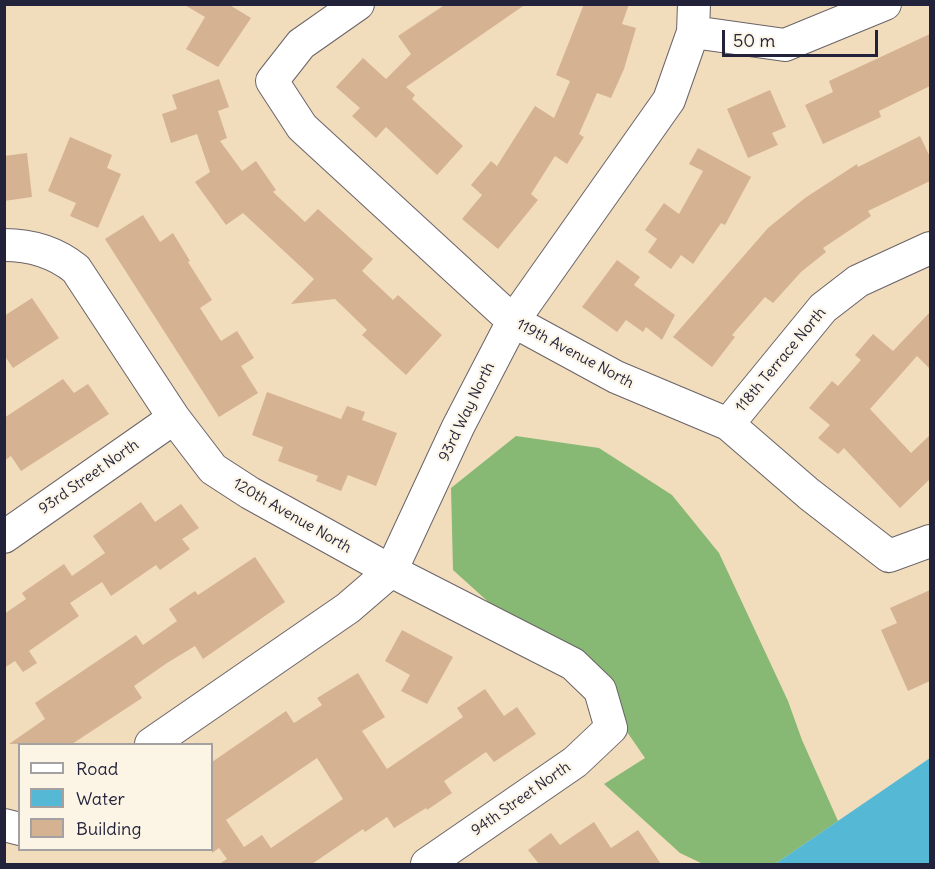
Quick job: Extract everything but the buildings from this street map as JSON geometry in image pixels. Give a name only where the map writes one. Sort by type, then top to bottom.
[{"type":"street","name":"119th Avenue North","points":[[358,4],[301,44],[272,81],[302,127],[513,321],[616,377],[728,424],[809,494],[889,556],[930,541]]},
{"type":"street","points":[[693,18],[785,45],[885,4]]},
{"type":"street","name":"93rd Way North","points":[[151,743],[348,608],[391,571],[458,427],[513,321],[669,100],[693,18]]},
{"type":"street","name":"120th Avenue North","points":[[14,245],[59,256],[76,269],[174,418],[213,469],[250,493],[391,571],[573,664],[600,690],[611,728]]},
{"type":"street","name":"118th Terrace North","points":[[728,424],[823,308],[858,281],[930,248]]},
{"type":"street","name":"93rd Street North","points":[[4,537],[174,418]]},
{"type":"street","name":"94th Street North","points":[[427,864],[575,762],[611,728]]},
{"type":"green space","points":[[516,436],[599,448],[672,495],[719,553],[788,701],[802,740],[838,821],[775,864],[703,864],[680,853],[604,784],[645,758],[625,729],[627,727],[453,570],[451,488]]},
{"type":"water","points":[[930,758],[930,864],[775,864]]}]
